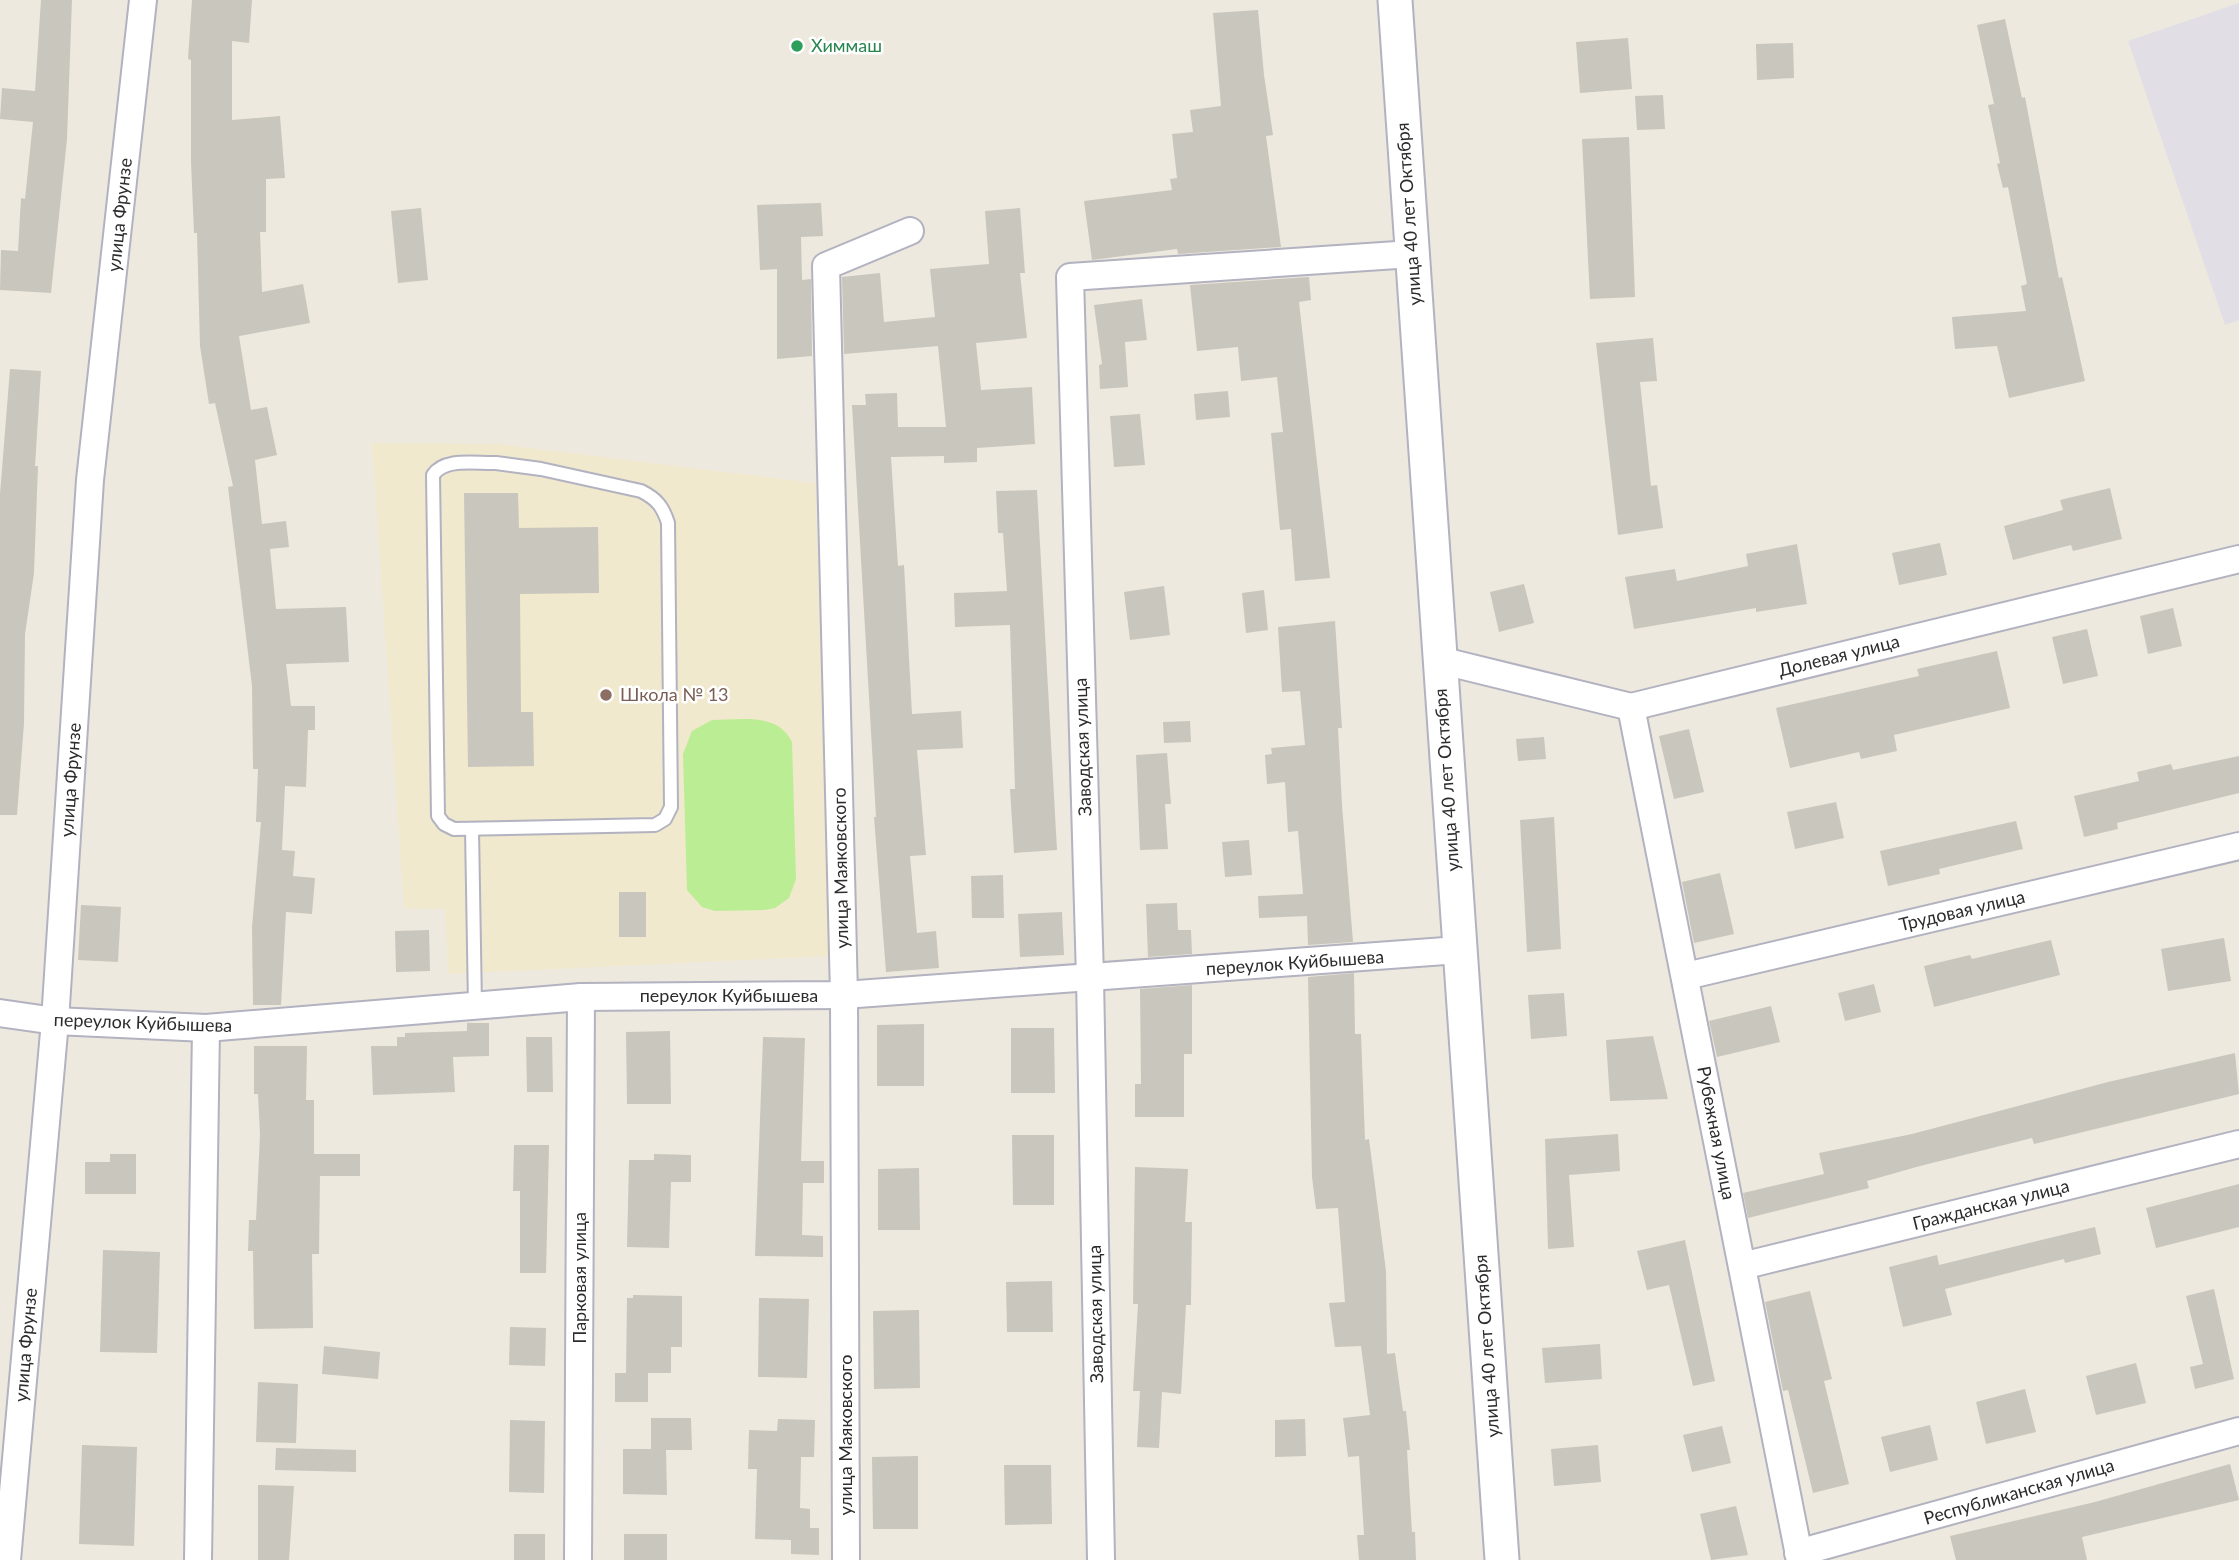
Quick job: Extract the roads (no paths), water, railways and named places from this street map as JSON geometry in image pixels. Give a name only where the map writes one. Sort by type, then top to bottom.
[{"type":"street","name":"улица Фрунзе","points":[[7,1560],[55,1021],[90,480],[143,0]]},
{"type":"street","name":"улица 40 лет Октября","points":[[1395,0],[1502,1560]]},
{"type":"street","name":"улица Маяковского","points":[[846,1560],[844,995],[826,266],[910,231]]},
{"type":"street","name":"Заводская улица","points":[[1101,1560],[1090,978],[1070,278],[1412,254]]},
{"type":"street","name":"Долевая улица","points":[[1439,660],[1631,707],[2239,559]]},
{"type":"street","name":"Рубежная улица","points":[[1631,707],[1799,1557]]},
{"type":"street","name":"Трудовая улица","points":[[1686,976],[2239,846]]},
{"type":"street","name":"переулок Куйбышева","points":[[0,1013],[55,1021],[206,1028],[581,997],[844,995],[1459,950]]},
{"type":"street","name":"Парковая улица","points":[[578,1560],[581,997]]},
{"type":"street","points":[[198,1560],[206,1028]]},
{"type":"street","name":"Гражданская улица","points":[[1742,1266],[2239,1143]]},
{"type":"street","name":"Республиканская улица","points":[[1799,1557],[2239,1431]]},
{"type":"lane","points":[[449,464],[505,464],[564,474],[653,496],[664,511],[668,523],[671,807],[668,815],[655,825],[646,827],[472,829],[448,827],[440,821],[436,810],[433,475],[441,466],[449,464]]},
{"type":"lane","points":[[472,829],[475,1006]]},
{"type":"place","name":"Химмаш","points":[[797,46]]},
{"type":"place","name":"Школа № 13","points":[[606,695]]}]
